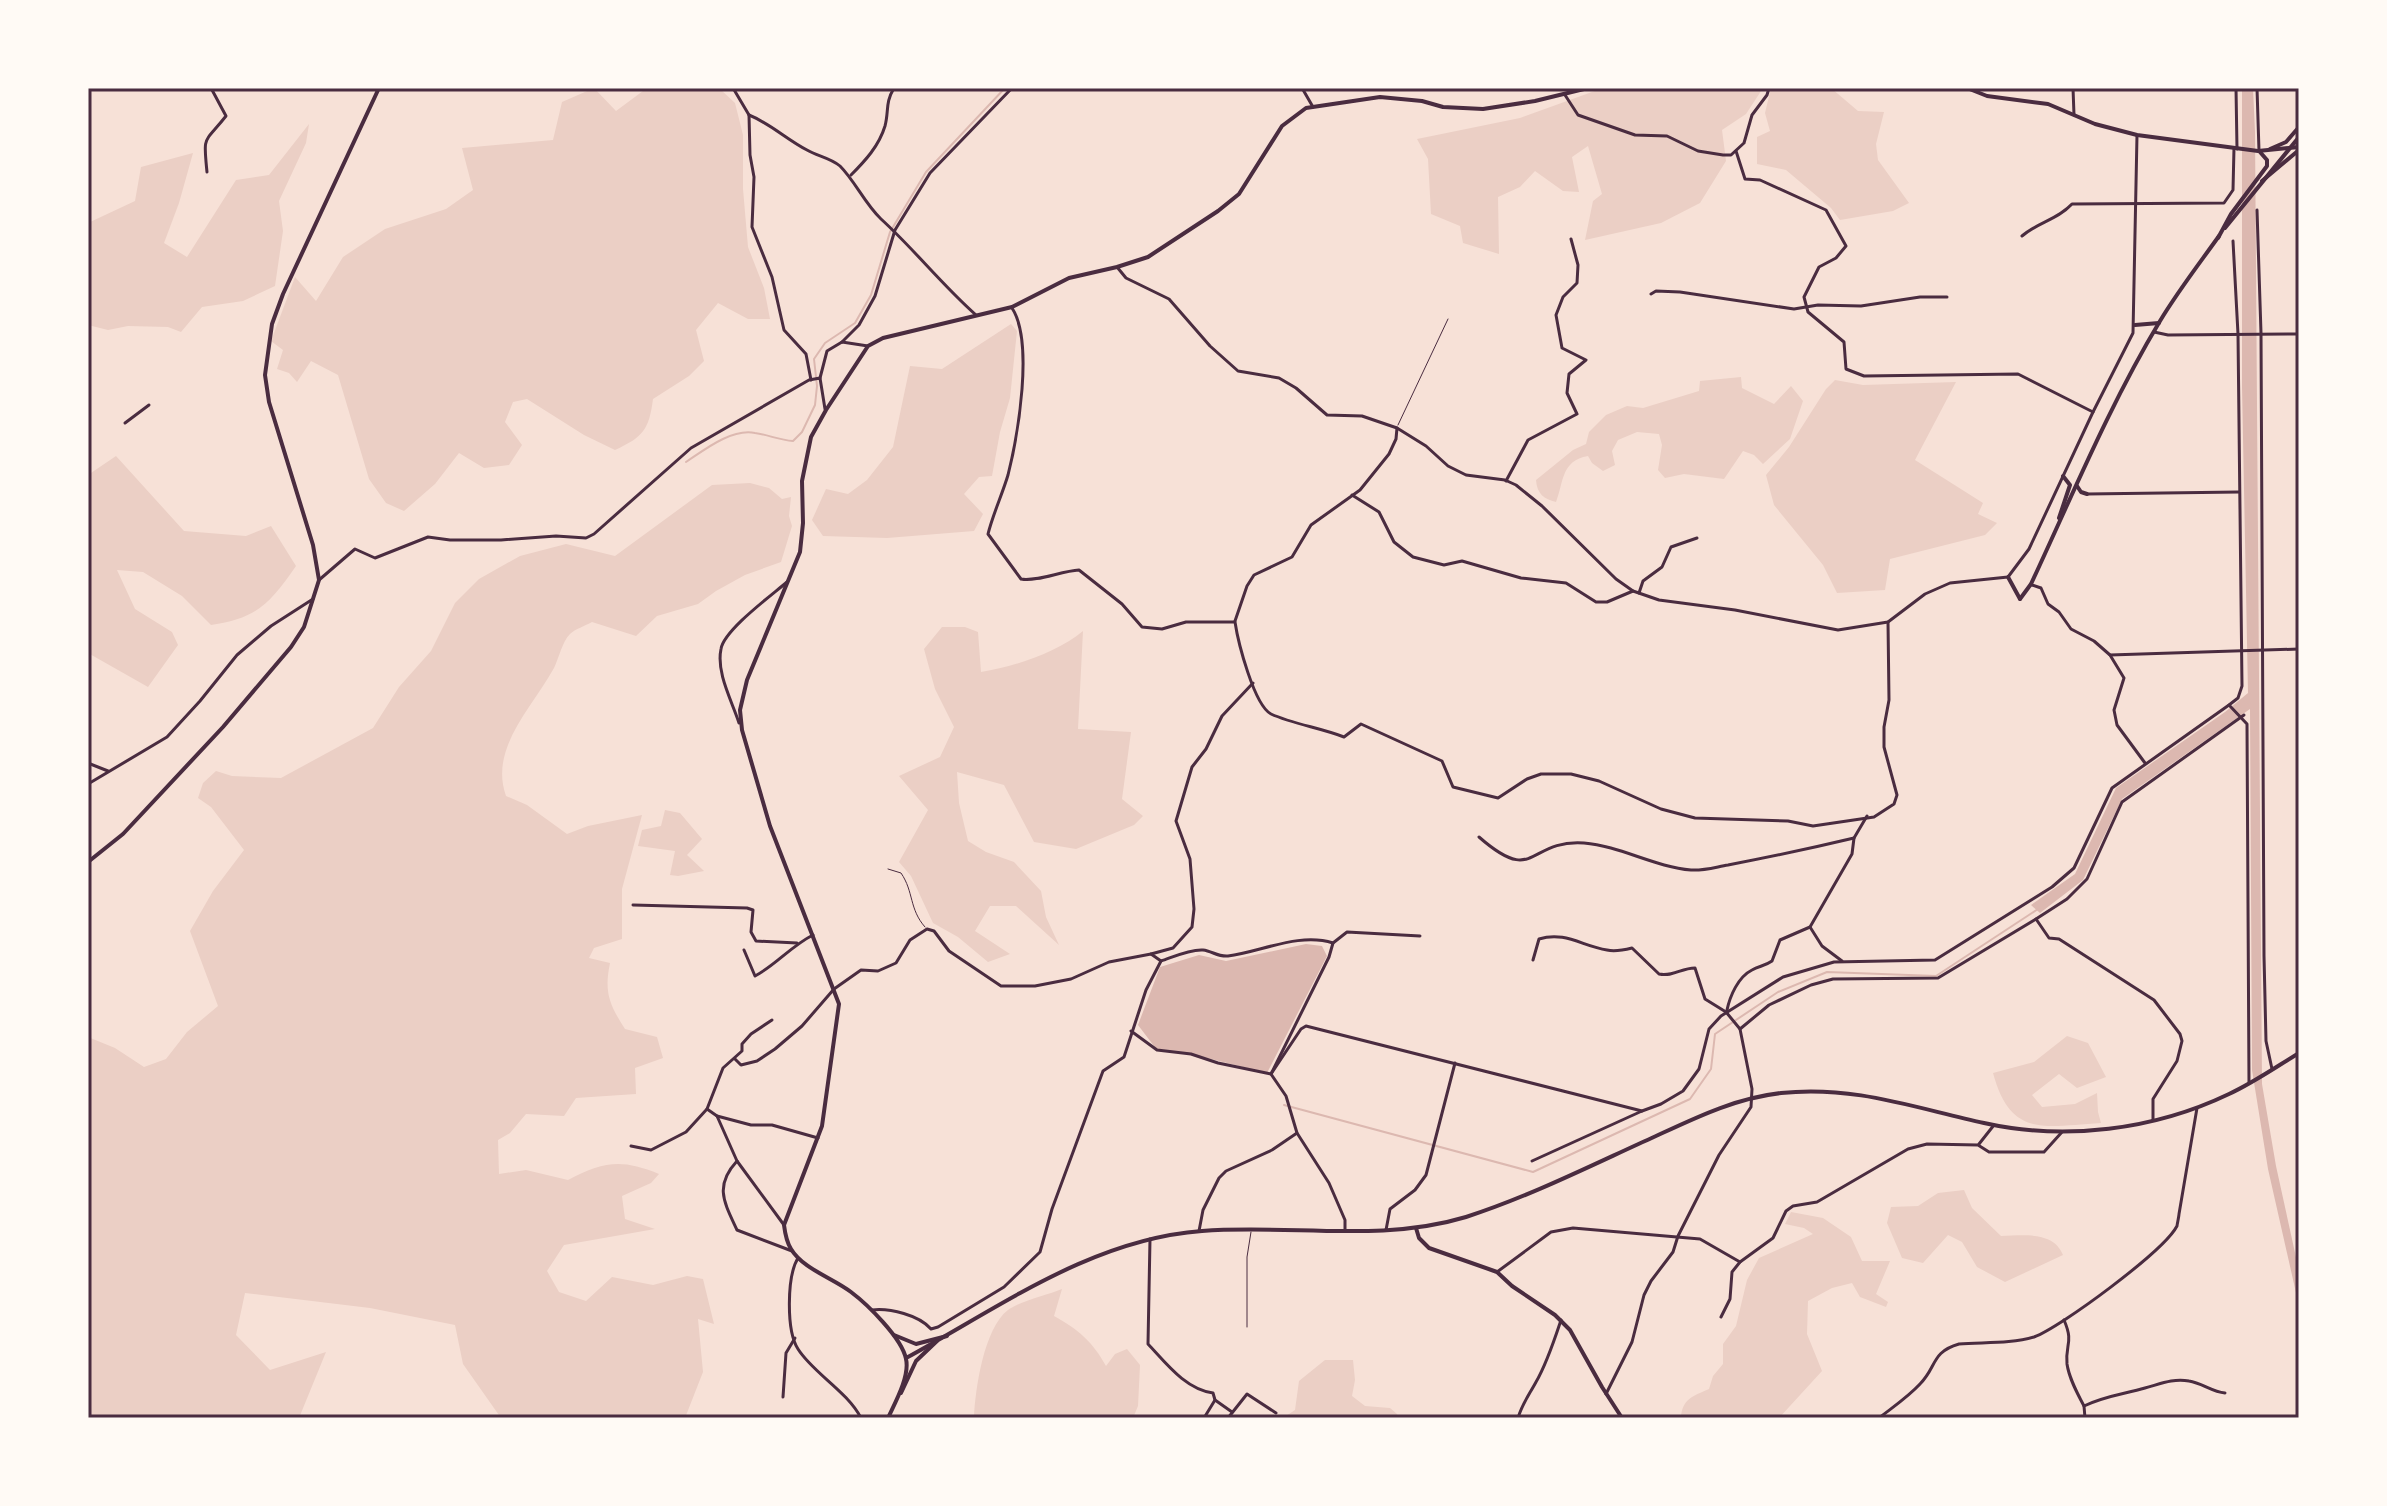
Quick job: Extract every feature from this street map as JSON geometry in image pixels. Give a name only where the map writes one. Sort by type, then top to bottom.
[{"type":"street","points":[[207,172],[204,147],[207,136],[226,116],[211,88]]},
{"type":"street","points":[[88,862],[123,834],[223,727],[291,647],[304,627],[319,580],[313,545],[269,402],[265,375],[267,349],[283,294],[379,88]]},
{"type":"street","points":[[733,88],[749,115],[754,177],[752,227],[772,277],[784,330],[806,354],[812,379]]},
{"type":"street","points":[[850,176],[875,148],[885,125],[887,100],[894,88]]},
{"type":"street","points":[[826,410],[820,378],[827,351],[842,342],[859,325],[875,296],[895,230],[930,173],[1012,88]]},
{"type":"street","points":[[1302,88],[1313,107]]},
{"type":"street","points":[[742,730],[740,710],[743,693],[800,552],[802,481],[811,437],[868,346],[883,338],[1012,307],[1069,278],[1148,257],[1239,194],[1282,126],[1306,108],[1380,97],[1410,99],[1443,107],[1483,109],[1588,88]]},
{"type":"street","points":[[1565,95],[1578,115],[1635,135],[1667,136],[1698,151],[1723,155],[1736,151],[1744,143],[1752,115],[1769,88]]},
{"type":"street","points":[[1967,88],[1987,96],[2048,104],[2110,129],[2137,135],[2260,151],[2299,148]]},
{"type":"street","points":[[2073,88],[2074,115]]},
{"type":"street","points":[[2022,236],[2031,228],[2057,217],[2072,204],[2224,203],[2233,190],[2236,88]]},
{"type":"street","points":[[2232,215],[2257,187],[2267,161],[2260,151],[2257,88]]},
{"type":"street","points":[[749,115],[769,124],[809,151],[837,163],[879,217],[978,317]]},
{"type":"street","points":[[2260,151],[2286,142],[2299,127]]},
{"type":"street","points":[[1117,267],[1126,278],[1169,299],[1210,346],[1238,371],[1279,378],[1296,388],[1327,415],[1362,416],[1397,428],[1426,446],[1448,466],[1466,475],[1506,481],[1535,500],[1609,573],[1633,591],[1659,600],[1735,610],[1838,630],[1888,622],[1925,594],[1950,583],[2008,577],[2029,549],[2093,412],[2126,350],[2135,325],[2137,135]]},
{"type":"street","points":[[2008,577],[2020,599],[2031,584],[2159,323],[2232,215],[2299,137]]},
{"type":"street","points":[[2260,180],[2299,148]]},
{"type":"street","points":[[1736,151],[1745,179],[1760,180],[1830,214],[1846,246],[1836,258],[1819,267],[1804,297],[1805,308],[1844,342],[1846,369],[1850,373],[1864,376],[2018,374],[2093,412]]},
{"type":"street","points":[[2257,210],[2264,650],[2264,956],[2266,1041],[2272,1069]]},
{"type":"street","points":[[1506,481],[1528,440],[1577,414],[1567,393],[1569,374],[1586,360],[1562,348],[1556,315],[1563,297],[1577,283],[1578,265],[1571,239]]},
{"type":"street","points":[[1532,1161],[1661,1104],[1683,1091],[1699,1069],[1709,1029],[1726,1012],[1783,977],[1821,964],[1842,961],[1935,960],[2052,887],[2074,868],[2112,788],[2238,698],[2242,686],[2242,652],[2238,334],[2233,241]]},
{"type":"street","points":[[1651,294],[1656,291],[1680,292],[1805,308],[1947,297]]},
{"type":"street","points":[[1012,307],[1023,338],[1021,404],[1008,473],[993,511],[988,534],[1021,579],[1030,581],[1079,570],[1122,604],[1142,627],[1162,629],[1186,622],[1235,622]]},
{"type":"street","points":[[2135,325],[2159,323]]},
{"type":"street","points":[[2154,332],[2168,335],[2299,334]]},
{"type":"street","points":[[842,342],[868,346]]},
{"type":"street","points":[[319,580],[355,549],[375,558],[428,537],[450,540],[556,536],[586,538],[691,448],[812,379],[820,378]]},
{"type":"street","points":[[125,423],[149,405]]},
{"type":"street","points":[[1397,428],[1389,454],[1360,490],[1311,525],[1292,557],[1254,575],[1235,622],[1238,647],[1256,699],[1269,713],[1344,737],[1361,724],[1442,761],[1453,787],[1498,798],[1527,779],[1541,774],[1571,774],[1599,781],[1661,809],[1695,818],[1788,821],[1813,826],[1874,817],[1894,804],[1897,795],[1884,747],[1889,700],[1888,622]]},
{"type":"street","points":[[2063,476],[2078,483],[2081,492],[2087,494],[2239,492]]},
{"type":"street","points":[[2055,531],[2070,485],[2063,476]]},
{"type":"street","points":[[1352,495],[1379,512],[1394,542],[1413,557],[1444,565],[1462,561],[1521,578],[1566,583],[1596,602],[1607,602],[1633,591]]},
{"type":"street","points":[[1639,593],[1643,581],[1662,567],[1671,547],[1697,538]]},
{"type":"street","points":[[784,1225],[818,1138],[839,1004],[770,826],[726,685],[720,652],[723,641],[756,607],[789,581]]},
{"type":"street","points":[[2031,584],[2041,588],[2048,604],[2059,612],[2071,629],[2094,641],[2110,655],[2124,678],[2114,710],[2117,725],[2145,763]]},
{"type":"street","points":[[88,784],[167,737],[237,655],[271,626],[313,599]]},
{"type":"street","points":[[2110,655],[2299,649]]},
{"type":"street","points":[[735,1059],[741,1065],[757,1061],[775,1049],[802,1026],[834,989],[861,970],[878,971],[896,963],[910,940],[927,929],[934,931],[949,951],[968,966],[1001,986],[1035,986],[1057,982],[1109,962],[1173,948],[1192,927],[1194,909],[1190,859],[1176,821],[1192,767],[1206,749],[1222,716],[1253,683]]},
{"type":"street","points":[[2229,705],[2247,724],[2249,1082]]},
{"type":"street","points":[[1738,1027],[1793,992],[1822,982],[1847,978],[1938,978],[2036,919],[2067,899],[2087,879],[2122,802],[2242,717]]},
{"type":"street","points":[[88,763],[108,771]]},
{"type":"street","points":[[1726,1012],[1742,978],[1751,970],[1772,961],[1780,940],[1810,927],[1852,854],[1854,838],[1867,816]]},
{"type":"street","points":[[1479,837],[1498,853],[1519,862],[1562,843],[1588,843],[1692,871],[1773,857],[1854,838]]},
{"type":"street","points":[[633,905],[747,908],[753,910],[751,932],[756,941],[797,943]]},
{"type":"street","points":[[2036,919],[2049,938],[2059,939],[2154,1000],[2180,1034],[2182,1041],[2177,1061],[2153,1099],[2153,1120]]},
{"type":"street","points":[[1810,927],[1822,946],[1842,961]]},
{"type":"street","points":[[1271,1074],[1333,943],[1347,932],[1420,936]]},
{"type":"street","points":[[744,950],[750,971],[755,976],[770,969],[797,943],[813,935]]},
{"type":"street","points":[[1533,960],[1539,939],[1550,935],[1569,937],[1608,951],[1632,948],[1659,974],[1667,976],[1686,968],[1695,968],[1705,999],[1726,1012],[1738,1027],[1752,1097],[1744,1120],[1719,1155],[1673,1252],[1644,1295],[1632,1342],[1606,1394]]},
{"type":"street","points":[[870,1310],[906,1314],[928,1324],[931,1329],[938,1327],[1004,1287],[1040,1252],[1052,1209],[1103,1071],[1124,1057],[1146,990],[1161,961],[1202,950],[1222,957],[1277,944],[1308,941],[1333,943]]},
{"type":"street","points":[[1151,954],[1161,961]]},
{"type":"street","points":[[631,1146],[651,1150],[686,1132],[707,1109],[723,1068],[735,1059],[751,1034],[772,1020]]},
{"type":"street","points":[[1271,1074],[1306,1026],[1642,1111]]},
{"type":"street","points":[[1131,1031],[1157,1050],[1191,1054],[1271,1074],[1289,1102],[1297,1133],[1329,1183],[1345,1220],[1345,1231]]},
{"type":"street","points":[[906,1358],[1032,1286],[1136,1241],[1199,1231],[1385,1231],[1463,1218],[1497,1206],[1693,1119],[1752,1097],[1806,1091],[1854,1092],[1994,1125],[2062,1132],[2112,1128],[2197,1108],[2233,1092],[2299,1053]]},
{"type":"street","points":[[1385,1231],[1388,1213],[1415,1190],[1426,1175],[1455,1063]]},
{"type":"street","points":[[1879,1418],[1922,1383],[1936,1356],[1947,1347],[2035,1336],[2088,1304],[2144,1260],[2177,1226],[2197,1108]]},
{"type":"street","points":[[707,1109],[716,1115],[751,1125],[772,1125],[818,1138]]},
{"type":"street","points":[[716,1115],[737,1161],[784,1225],[792,1251]]},
{"type":"street","points":[[1978,1145],[1994,1125]]},
{"type":"street","points":[[1721,1317],[1730,1299],[1732,1272],[1740,1262],[1773,1238],[1786,1211],[1793,1206],[1817,1202],[1908,1149],[1927,1144],[1978,1145],[1989,1152],[2044,1152],[2062,1132]]},
{"type":"street","points":[[1199,1231],[1203,1210],[1219,1178],[1226,1171],[1272,1150],[1297,1133]]},
{"type":"street","points":[[737,1161],[726,1173],[721,1190],[737,1230],[792,1251],[852,1293],[870,1310],[892,1334],[906,1358],[896,1402]]},
{"type":"street","points":[[1416,1228],[1419,1238],[1429,1248],[1497,1272],[1506,1282],[1561,1320],[1622,1418]]},
{"type":"street","points":[[1497,1272],[1551,1232],[1573,1228],[1700,1239],[1740,1262]]},
{"type":"street","points":[[1150,1239],[1148,1344],[1176,1373],[1199,1391],[1213,1393],[1215,1400],[1232,1412]]},
{"type":"street","points":[[798,1257],[793,1265],[789,1288],[789,1309],[797,1348],[861,1418]]},
{"type":"street","points":[[1518,1418],[1561,1320]]},
{"type":"street","points":[[2064,1320],[2070,1345],[2068,1369],[2084,1406],[2085,1418]]},
{"type":"street","points":[[892,1334],[916,1344],[947,1336]]},
{"type":"street","points":[[783,1397],[786,1353],[795,1338]]},
{"type":"street","points":[[888,1418],[916,1361],[937,1341]]},
{"type":"street","points":[[2084,1406],[2105,1396],[2160,1382],[2192,1381],[2225,1393]]},
{"type":"street","points":[[1228,1418],[1247,1394],[1276,1413]]},
{"type":"street","points":[[1204,1418],[1215,1400]]},
{"type":"lane","points":[[1397,428],[1448,319]]},
{"type":"lane","points":[[888,869],[901,873],[908,882],[914,915],[927,929]]},
{"type":"lane","points":[[1247,1327],[1247,1257],[1252,1229]]},
{"type":"shaded area","points":[[594,88],[616,111],[647,88],[719,88],[735,103],[743,135],[743,189],[748,247],[764,288],[770,319],[748,319],[718,303],[696,330],[704,361],[689,376],[653,399],[643,431],[615,450],[584,435],[527,399],[513,402],[505,422],[522,445],[509,465],[484,468],[459,453],[435,484],[404,511],[386,503],[369,479],[338,375],[311,361],[297,382],[289,373],[277,369],[283,350],[271,341],[295,277],[316,301],[343,257],[385,229],[446,209],[473,190],[462,148],[553,140],[562,102]]},
{"type":"shaded area","points":[[1603,88],[1763,88],[1746,114],[1722,130],[1726,161],[1700,203],[1661,223],[1585,240],[1593,201],[1602,194],[1588,146],[1572,157],[1579,192],[1563,191],[1535,171],[1520,187],[1498,197],[1499,254],[1463,243],[1460,226],[1431,214],[1428,159],[1417,139],[1520,118]]},
{"type":"shaded area","points":[[1771,88],[1831,88],[1858,111],[1884,112],[1876,144],[1878,160],[1909,203],[1893,211],[1840,220],[1831,208],[1786,170],[1757,164],[1757,137],[1770,131],[1765,113]]},
{"type":"shaded area","points":[[2242,88],[2253,88],[2255,132],[2262,1084],[2299,1271],[2299,1306],[2268,1169],[2252,1070],[2250,709],[2122,799],[2083,880],[2040,913],[2031,905],[2075,874],[2116,788],[2248,693],[2242,387]]},
{"type":"shaded area","points":[[309,124],[306,143],[279,201],[283,231],[275,286],[243,301],[202,307],[181,332],[168,327],[128,326],[108,330],[88,325],[88,223],[135,201],[141,167],[193,153],[164,243],[187,257],[236,180],[269,175]]},
{"type":"shaded area","points":[[1011,324],[1017,331],[1010,398],[992,476],[979,477],[964,494],[983,514],[974,531],[887,538],[823,536],[812,520],[826,489],[848,494],[867,480],[893,447],[910,366],[942,369]]},
{"type":"shaded area","points":[[1741,377],[1742,388],[1774,404],[1791,386],[1803,401],[1790,439],[1763,464],[1754,455],[1743,451],[1724,479],[1684,474],[1665,478],[1658,470],[1662,445],[1659,434],[1637,432],[1618,440],[1612,451],[1615,465],[1603,471],[1588,456],[1573,462],[1565,473],[1556,502],[1540,492],[1536,480],[1573,450],[1586,444],[1589,432],[1606,415],[1627,406],[1643,408],[1699,391],[1700,381]]},
{"type":"shaded area","points":[[1835,380],[1863,385],[1956,382],[1915,460],[1983,503],[1978,514],[1997,523],[1985,535],[1890,559],[1885,590],[1837,593],[1823,565],[1774,505],[1766,475]]},
{"type":"shaded area","points":[[116,456],[184,531],[246,536],[271,526],[296,566],[261,607],[240,618],[211,625],[182,596],[143,572],[117,570],[135,609],[172,632],[178,645],[148,687],[88,653],[88,475]]},
{"type":"shaded area","points":[[750,483],[769,488],[782,499],[791,497],[789,516],[792,526],[781,562],[745,575],[698,604],[657,616],[636,636],[592,622],[572,632],[554,668],[515,729],[503,761],[502,778],[506,796],[527,805],[567,834],[588,826],[642,815],[622,889],[622,939],[594,948],[589,958],[610,963],[608,990],[615,1012],[625,1029],[657,1037],[663,1058],[635,1068],[636,1094],[576,1098],[564,1116],[526,1114],[510,1133],[498,1140],[499,1174],[526,1170],[568,1180],[592,1169],[623,1164],[659,1174],[651,1183],[622,1196],[625,1219],[655,1229],[564,1245],[547,1271],[559,1292],[586,1301],[612,1277],[653,1285],[687,1276],[703,1279],[714,1324],[698,1319],[703,1372],[685,1418],[501,1418],[463,1364],[455,1325],[370,1308],[245,1293],[236,1335],[270,1370],[326,1352],[299,1418],[88,1418],[88,1037],[115,1048],[144,1067],[166,1059],[187,1032],[218,1006],[190,931],[213,891],[244,850],[211,807],[198,798],[203,783],[216,771],[232,776],[281,778],[373,728],[399,687],[431,651],[455,603],[479,579],[520,556],[566,544],[615,556],[712,485]]},
{"type":"shaded area","points":[[942,627],[965,627],[978,632],[981,672],[1035,658],[1083,631],[1078,729],[1131,732],[1122,799],[1143,816],[1134,825],[1076,849],[1034,842],[1004,785],[957,772],[959,803],[968,841],[986,852],[1014,862],[1041,891],[1046,917],[1059,945],[1016,906],[990,906],[975,931],[1010,954],[988,962],[958,937],[933,923],[911,876],[899,862],[928,810],[899,776],[940,757],[954,727],[935,689],[924,649]]},
{"type":"shaded area","points":[[665,810],[680,813],[702,839],[687,855],[704,871],[670,875],[675,851],[638,846],[642,830],[661,826]]},
{"type":"shaded area","points":[[1306,944],[1322,946],[1327,956],[1267,1073],[1191,1054],[1157,1050],[1138,1025],[1160,967],[1199,955],[1226,961]]},
{"type":"shaded area","points":[[2067,1036],[2088,1043],[2106,1077],[2077,1088],[2059,1074],[2032,1095],[2042,1107],[2075,1104],[2097,1093],[2101,1123],[2047,1126],[2020,1119],[2001,1094],[1993,1073],[2034,1062]]},
{"type":"shaded area","points":[[1964,1190],[1972,1208],[2001,1236],[2045,1238],[2052,1241],[2063,1255],[2005,1282],[1977,1267],[1962,1242],[1948,1235],[1923,1263],[1902,1258],[1887,1223],[1891,1207],[1918,1206],[1938,1193]]},
{"type":"shaded area","points":[[1791,1212],[1823,1218],[1851,1237],[1862,1261],[1890,1261],[1876,1294],[1888,1302],[1886,1307],[1860,1297],[1852,1283],[1832,1288],[1808,1301],[1807,1334],[1822,1371],[1779,1418],[1681,1418],[1686,1402],[1709,1389],[1713,1376],[1723,1364],[1723,1344],[1736,1326],[1747,1280],[1759,1258],[1813,1234],[1804,1228],[1785,1224]]},
{"type":"shaded area","points":[[1062,1289],[1054,1316],[1084,1337],[1106,1366],[1115,1354],[1127,1349],[1140,1365],[1138,1406],[1133,1418],[974,1418],[982,1360],[1000,1319],[1013,1307]]},
{"type":"shaded area","points":[[1325,1360],[1353,1360],[1355,1380],[1352,1396],[1365,1406],[1390,1408],[1398,1418],[1283,1418],[1295,1410],[1299,1381]]},
{"type":"waterway","points":[[686,462],[719,441],[737,434],[755,433],[793,441],[802,432],[815,405],[817,386],[814,359],[825,343],[855,323],[871,295],[890,232],[926,172],[1005,88]]},
{"type":"waterway","points":[[1284,1105],[1533,1172],[1690,1099],[1711,1069],[1715,1034],[1778,992],[1827,972],[1936,976],[2038,909]]}]
